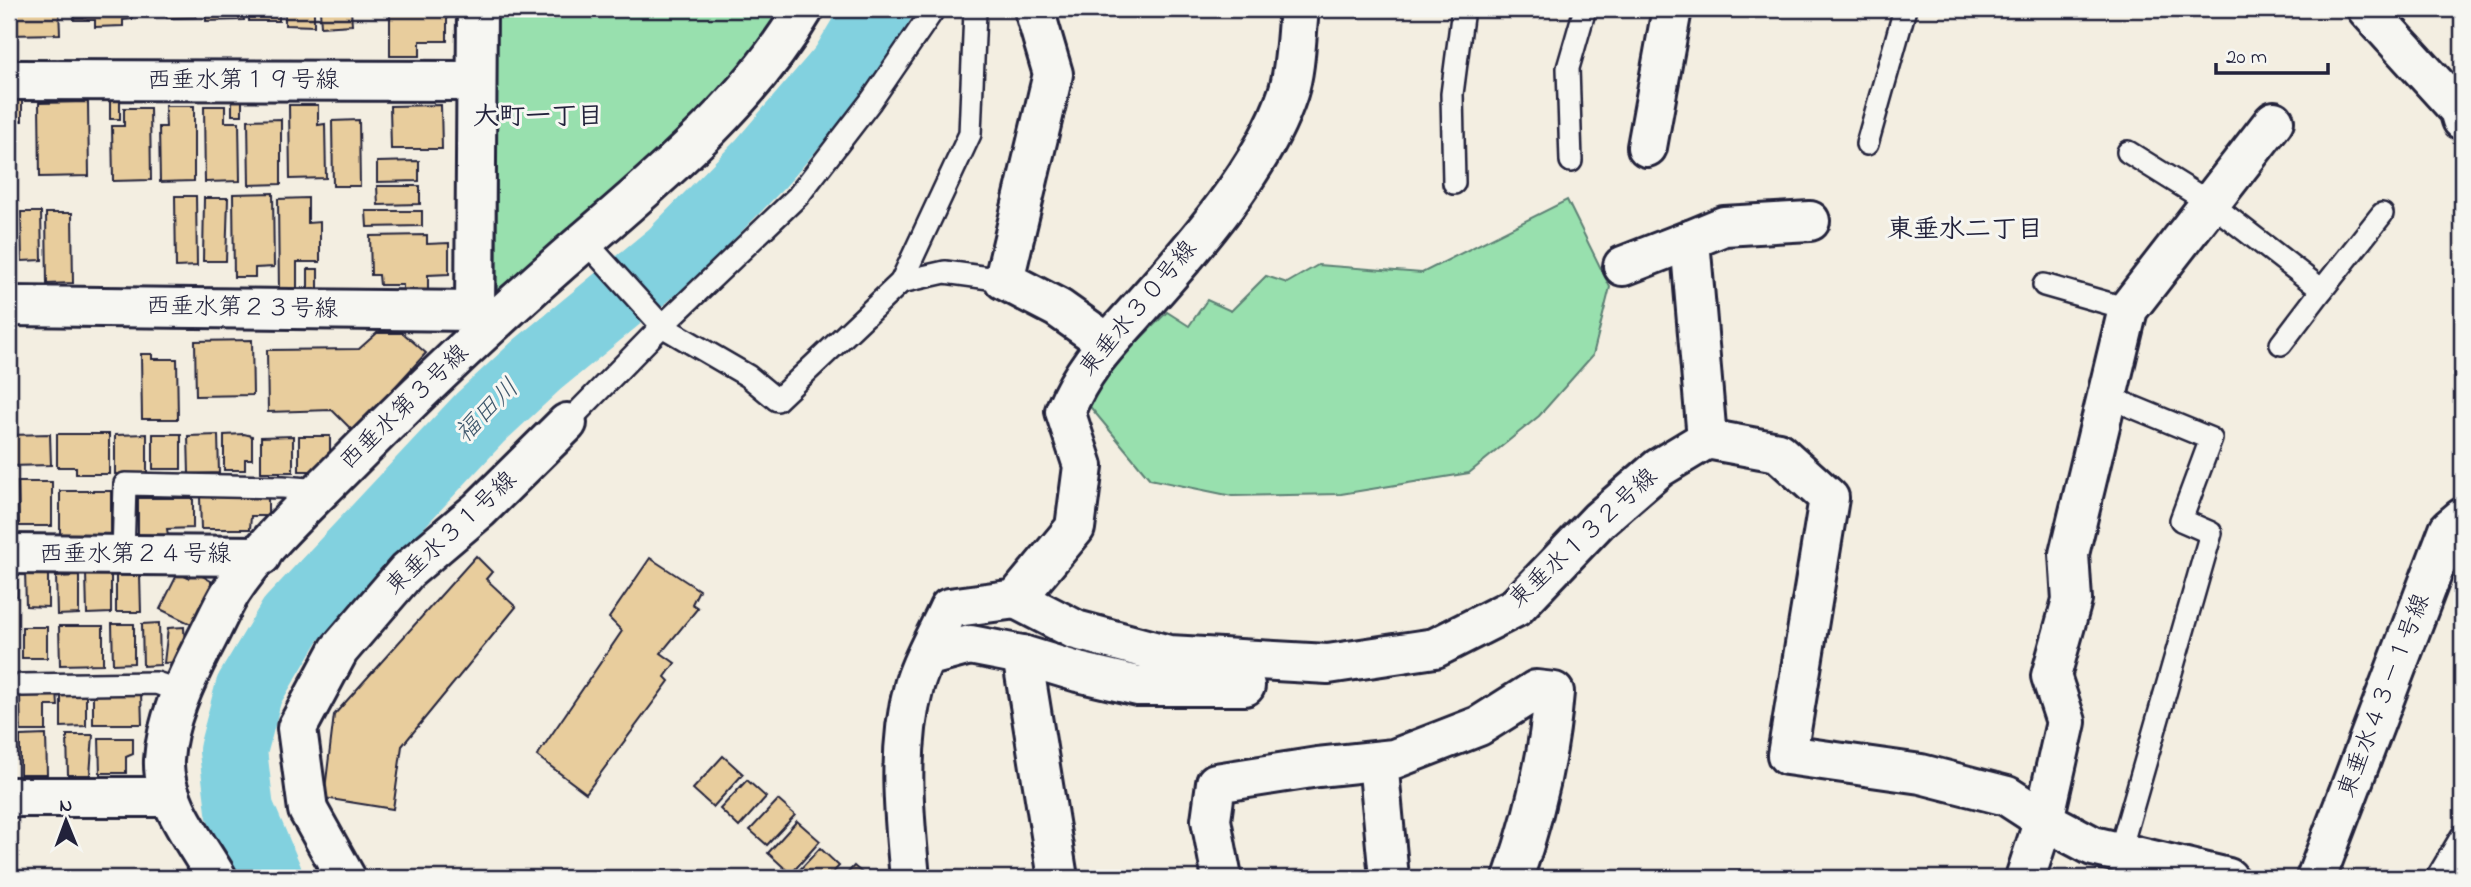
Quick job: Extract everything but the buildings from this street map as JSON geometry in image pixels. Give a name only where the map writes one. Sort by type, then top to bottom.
[{"type":"street","points":[[477,9],[482,319]]},
{"type":"street","name":"西垂水第３号線","points":[[217,878],[171,797],[163,762],[169,727],[183,692],[231,592],[287,522],[321,490],[482,319],[585,241],[665,173],[719,118],[792,29],[804,9]]},
{"type":"street","points":[[1034,9],[1053,74],[1004,280],[1058,308],[1106,342]]},
{"type":"street","name":"東垂水３０号線","points":[[1016,598],[1075,528],[1083,467],[1065,411],[1076,385],[1106,342],[1151,295],[1252,167],[1288,93],[1299,9]]},
{"type":"street","points":[[1647,148],[1672,9]]},
{"type":"street","points":[[2367,9],[2459,110],[2462,120]]},
{"type":"street","name":"西垂水第１９号線","points":[[9,80],[477,81]]},
{"type":"street","points":[[2025,878],[2044,820],[2066,722],[2051,676],[2072,600],[2069,554],[2129,309],[2274,121]]},
{"type":"street","points":[[1623,266],[1724,226],[1810,221]]},
{"type":"street","points":[[1690,240],[1707,439],[1777,452],[1829,498],[1787,755],[1921,774],[2007,796],[2044,820],[2093,846],[2228,878]]},
{"type":"street","name":"西垂水第２３号線","points":[[9,306],[482,319]]},
{"type":"street","name":"東垂水３１号線","points":[[346,878],[308,810],[297,728],[339,650],[407,570],[479,510],[568,423]]},
{"type":"street","name":"東垂水１３２号線","points":[[1016,598],[1076,630],[1169,655],[1328,664],[1435,648],[1517,607],[1600,520],[1659,468],[1707,439]]},
{"type":"street","name":"東垂水４３－１号線","points":[[2316,878],[2449,529],[2462,518]]},
{"type":"street","name":"西垂水第２４号線","points":[[9,554],[261,556]]},
{"type":"street","points":[[910,878],[903,794],[906,740],[914,686],[949,608],[1016,598]]},
{"type":"street","points":[[926,657],[970,645],[1022,654],[1078,672],[1138,685],[1245,686]]},
{"type":"street","points":[[1022,654],[1058,878]]},
{"type":"street","points":[[1222,878],[1211,820],[1216,783],[1394,759],[1479,726],[1536,690],[1553,692],[1550,729],[1528,835],[1513,878]]},
{"type":"street","points":[[1378,761],[1389,878]]},
{"type":"street","points":[[9,797],[171,797]]},
{"type":"lane","points":[[568,423],[662,326],[798,196],[871,101],[934,9]]},
{"type":"lane","points":[[585,241],[662,326],[748,376],[777,400],[901,282],[970,134],[975,11],[972,9]]},
{"type":"lane","points":[[1454,183],[1452,94],[1463,9]]},
{"type":"lane","points":[[1571,161],[1568,68],[1585,9]]},
{"type":"lane","points":[[1867,144],[1905,9]]},
{"type":"lane","points":[[2128,152],[2210,203],[2322,290]]},
{"type":"lane","points":[[2281,344],[2382,214]]},
{"type":"lane","points":[[901,282],[945,272],[1004,280]]},
{"type":"lane","points":[[2043,285],[2129,309]]},
{"type":"lane","points":[[2106,396],[2211,439],[2181,520],[2211,533],[2119,853]]},
{"type":"lane","points":[[123,556],[125,484],[321,490]]},
{"type":"lane","points":[[22,685],[156,683],[183,692]]},
{"type":"lane","points":[[2437,878],[2462,836]]},
{"type":"green space","points":[[496,9],[784,9],[715,100],[564,237],[497,290]]},
{"type":"green space","points":[[1567,200],[1610,287],[1593,355],[1539,416],[1469,473],[1341,494],[1232,496],[1150,479],[1082,397],[1167,312],[1189,326],[1207,300],[1231,311],[1266,276],[1287,283],[1318,265],[1422,273]]},
{"type":"waterway","name":"福田川","points":[[269,878],[240,810],[233,751],[249,690],[291,620],[480,418],[537,365],[672,254],[761,163],[844,66],[878,9]]},
{"type":"district","name":"大町一丁目","points":[[538,118]]},
{"type":"district","name":"東垂水二丁目","points":[[1965,231]]}]
